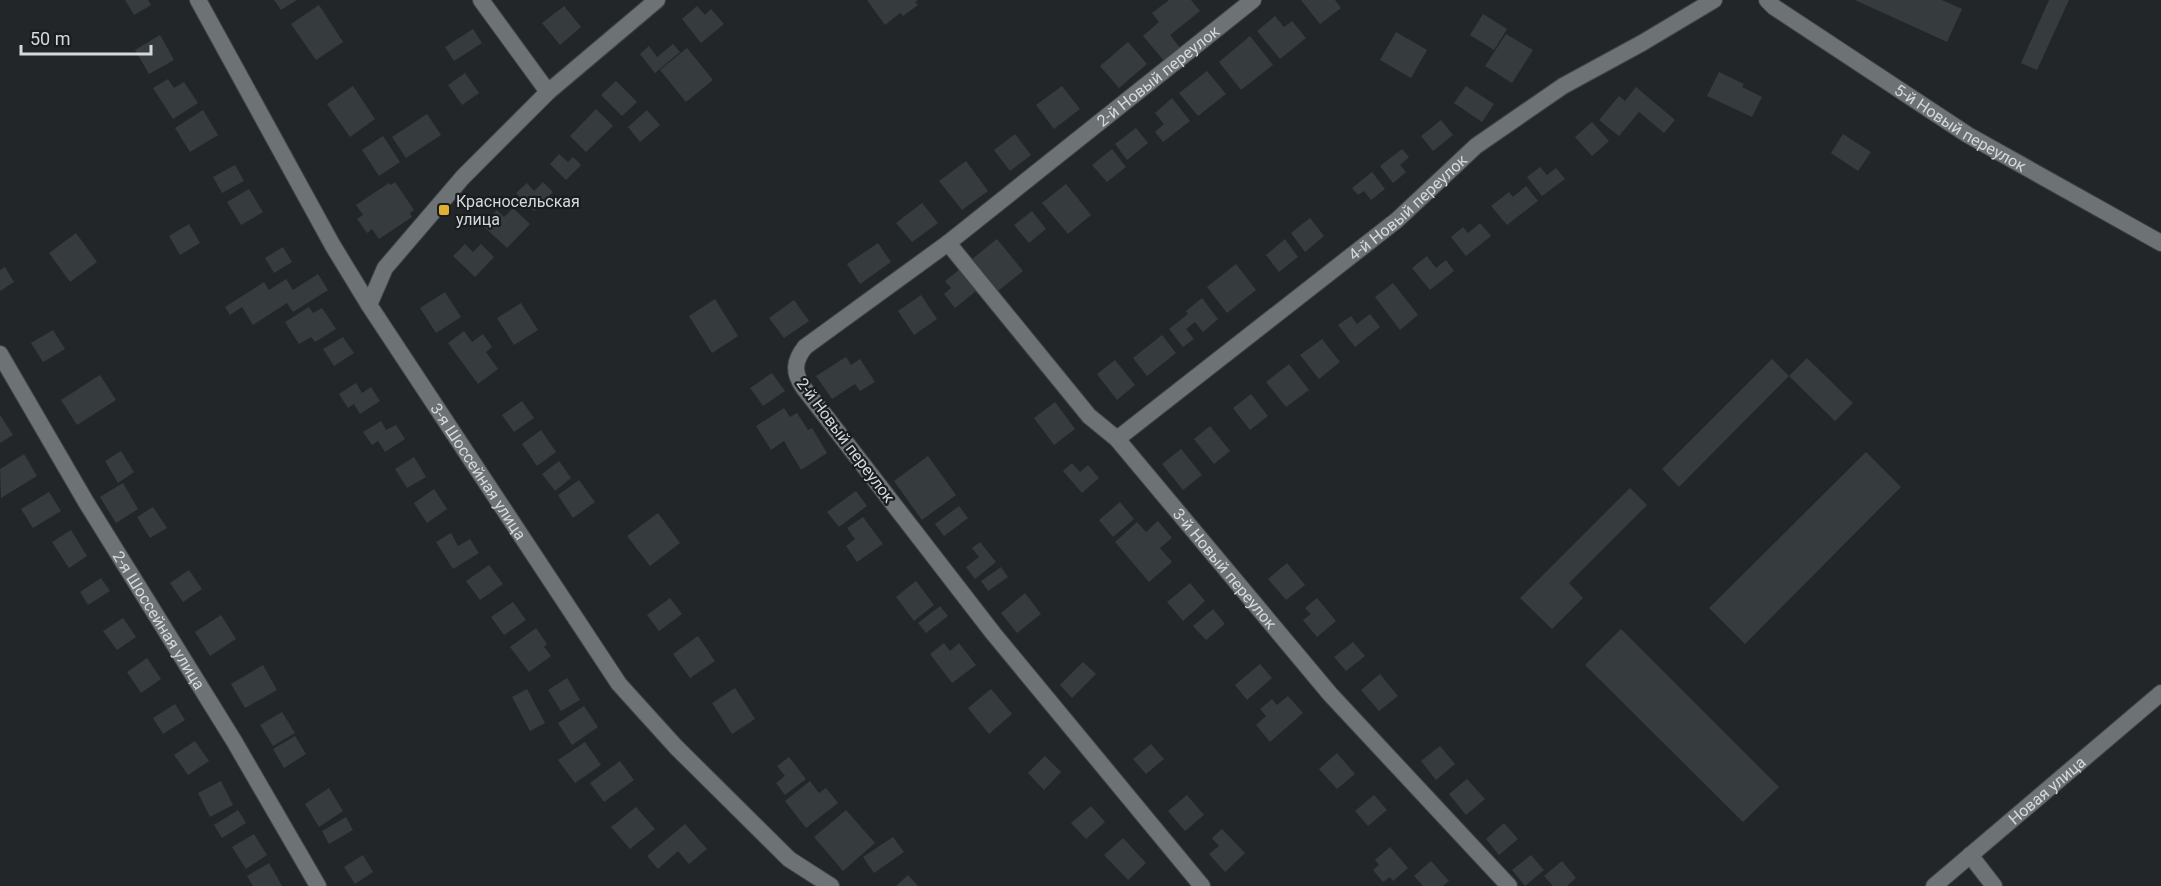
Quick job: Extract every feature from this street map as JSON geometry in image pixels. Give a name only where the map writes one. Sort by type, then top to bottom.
[{"type":"street","name":"3-я Шоссейная улица","points":[[198,0],[333,246],[369,305],[619,684],[676,747],[789,859],[831,886]]},
{"type":"street","points":[[481,0],[548,92]]},
{"type":"street","points":[[369,305],[385,268],[463,177],[548,92],[657,0]]},
{"type":"street","name":"2-й Новый переулок","points":[[1202,886],[993,633],[797,377],[795,367],[798,356],[805,347],[948,243],[1253,0]]},
{"type":"street","name":"4-й Новый переулок","points":[[1117,439],[1397,220],[1476,146],[1563,86],[1714,0]]},
{"type":"street","name":"5-й Новый переулок","points":[[1767,0],[1783,13],[1968,135],[2161,243]]},
{"type":"street","name":"3-й Новый переулок","points":[[948,243],[1089,416],[1117,439],[1330,694],[1509,886]]},
{"type":"street","name":"2-я Шоссейная улица","points":[[0,354],[86,502],[234,741],[318,886]]},
{"type":"street","name":"Новая улица","points":[[1934,886],[2161,693]]},
{"type":"street","points":[[1970,855],[1994,886]]},
{"type":"building","points":[[125,0],[148,0],[151,5],[134,15]]},
{"type":"building","points":[[274,0],[297,0],[281,10]]},
{"type":"building","points":[[867,0],[918,0],[915,2],[918,5],[903,16],[900,13],[885,25]]},
{"type":"building","points":[[1169,0],[1191,0],[1200,11],[1170,35],[1181,49],[1165,62],[1143,36],[1159,22],[1152,13]]},
{"type":"building","points":[[1301,0],[1335,0],[1341,8],[1320,24]]},
{"type":"building","points":[[1855,0],[1942,0],[1962,9],[1947,42]]},
{"type":"building","points":[[2049,0],[2069,0],[2037,70],[2021,63]]},
{"type":"building","points":[[319,5],[343,42],[316,60],[291,24]]},
{"type":"building","points":[[564,6],[581,27],[560,45],[542,23]]},
{"type":"building","points":[[697,6],[705,15],[711,9],[724,24],[701,43],[682,19]]},
{"type":"building","points":[[1483,14],[1507,29],[1494,50],[1470,35]]},
{"type":"building","points":[[1275,16],[1284,27],[1292,21],[1306,38],[1280,59],[1257,31]]},
{"type":"building","points":[[473,29],[482,43],[454,61],[445,47]]},
{"type":"building","points":[[1396,32],[1427,50],[1411,78],[1380,60]]},
{"type":"building","points":[[1506,34],[1533,50],[1512,83],[1485,66]]},
{"type":"building","points":[[160,35],[174,60],[149,74],[135,50]]},
{"type":"building","points":[[1250,36],[1273,65],[1241,90],[1219,62]]},
{"type":"building","points":[[1128,42],[1147,64],[1119,88],[1100,66]]},
{"type":"building","points":[[673,44],[680,52],[655,73],[640,54],[649,46],[657,57]]},
{"type":"building","points":[[687,48],[713,80],[686,102],[660,70]]},
{"type":"building","points":[[1207,71],[1226,94],[1198,116],[1179,93]]},
{"type":"building","points":[[1719,72],[1744,84],[1742,87],[1762,97],[1752,117],[1707,96]]},
{"type":"building","points":[[465,73],[479,93],[462,105],[448,85]]},
{"type":"building","points":[[168,79],[174,88],[184,82],[198,103],[173,119],[153,88]]},
{"type":"building","points":[[616,81],[637,102],[622,116],[601,95]]},
{"type":"building","points":[[353,86],[375,119],[350,137],[327,104]]},
{"type":"building","points":[[1062,86],[1080,109],[1054,129],[1036,105]]},
{"type":"building","points":[[1466,86],[1494,104],[1482,122],[1454,103]]},
{"type":"building","points":[[1636,87],[1675,120],[1664,133],[1639,112],[1619,136],[1599,120],[1619,96],[1625,101]]},
{"type":"building","points":[[1172,98],[1190,121],[1163,142],[1155,132],[1164,124],[1155,113]]},
{"type":"building","points":[[596,109],[613,126],[586,152],[570,136]]},
{"type":"building","points":[[203,110],[218,135],[190,152],[175,128]]},
{"type":"building","points":[[647,110],[660,125],[640,142],[628,127]]},
{"type":"building","points":[[427,114],[441,135],[406,158],[392,137]]},
{"type":"building","points":[[1441,120],[1453,135],[1433,151],[1421,136]]},
{"type":"building","points":[[1592,122],[1609,141],[1592,156],[1575,137]]},
{"type":"building","points":[[1136,128],[1148,143],[1127,160],[1115,144]]},
{"type":"building","points":[[1015,134],[1031,155],[1010,171],[994,150]]},
{"type":"building","points":[[1843,134],[1871,152],[1858,171],[1831,153]]},
{"type":"building","points":[[383,136],[400,162],[379,176],[362,150]]},
{"type":"building","points":[[1112,149],[1126,167],[1107,182],[1092,165]]},
{"type":"building","points":[[1402,149],[1409,157],[1400,165],[1406,172],[1393,183],[1380,166]]},
{"type":"building","points":[[559,154],[568,162],[573,157],[581,165],[566,180],[550,164]]},
{"type":"building","points":[[966,161],[988,191],[962,210],[939,181]]},
{"type":"building","points":[[235,165],[244,181],[222,193],[213,177]]},
{"type":"building","points":[[1540,167],[1547,175],[1556,168],[1565,179],[1542,196],[1527,177]]},
{"type":"building","points":[[1372,172],[1385,189],[1371,200],[1364,191],[1358,195],[1352,188]]},
{"type":"building","points":[[395,182],[414,210],[410,213],[412,217],[379,239],[372,229],[367,233],[357,219],[363,215],[356,205],[389,183],[391,185]]},
{"type":"building","points":[[543,182],[553,192],[534,211],[516,193],[527,183],[534,191]]},
{"type":"building","points":[[1066,184],[1091,215],[1068,234],[1042,203]]},
{"type":"building","points":[[1526,186],[1538,201],[1507,225],[1491,206],[1509,192],[1513,197]]},
{"type":"building","points":[[249,189],[263,212],[241,225],[227,202]]},
{"type":"building","points":[[922,203],[938,223],[912,242],[896,223]]},
{"type":"building","points":[[513,208],[530,224],[507,248],[482,225],[497,210],[504,217]]},
{"type":"building","points":[[1032,211],[1046,229],[1029,243],[1014,225]]},
{"type":"building","points":[[1310,218],[1324,236],[1305,252],[1291,233]]},
{"type":"building","points":[[1480,223],[1491,236],[1466,256],[1451,237],[1463,227],[1468,233]]},
{"type":"building","points":[[189,224],[200,243],[180,255],[169,236]]},
{"type":"building","points":[[76,233],[97,262],[70,282],[49,253]]},
{"type":"building","points":[[997,239],[1023,271],[998,291],[972,259]]},
{"type":"building","points":[[1285,239],[1298,257],[1279,272],[1266,255]]},
{"type":"building","points":[[878,243],[891,262],[860,284],[847,264]]},
{"type":"building","points":[[465,244],[473,252],[481,244],[494,257],[475,277],[453,256]]},
{"type":"building","points":[[283,247],[292,262],[274,273],[265,258]]},
{"type":"building","points":[[1427,256],[1436,268],[1446,260],[1454,271],[1430,290],[1412,268]]},
{"type":"building","points":[[1236,264],[1256,290],[1227,313],[1207,287]]},
{"type":"building","points":[[5,267],[14,282],[0,291],[0,270]]},
{"type":"building","points":[[959,270],[976,291],[955,308],[944,294],[951,288],[945,281]]},
{"type":"building","points":[[318,274],[328,290],[293,312],[287,303],[253,325],[242,307],[230,315],[225,307],[264,282],[269,290],[286,279],[293,290]]},
{"type":"building","points":[[1393,283],[1418,315],[1400,330],[1375,297]]},
{"type":"building","points":[[445,292],[461,317],[436,333],[420,308]]},
{"type":"building","points":[[921,295],[937,319],[914,335],[898,311]]},
{"type":"building","points":[[1202,298],[1218,319],[1203,332],[1195,322],[1186,329],[1194,339],[1183,347],[1169,329],[1188,314],[1186,311]]},
{"type":"building","points":[[715,299],[738,336],[712,353],[689,316]]},
{"type":"building","points":[[794,300],[809,321],[784,338],[769,318]]},
{"type":"building","points":[[521,303],[538,330],[514,345],[497,318]]},
{"type":"building","points":[[309,307],[313,313],[322,308],[336,329],[315,342],[311,337],[299,344],[285,322]]},
{"type":"building","points":[[1370,314],[1380,327],[1355,347],[1338,325],[1351,316],[1357,324]]},
{"type":"building","points":[[53,330],[65,349],[43,362],[31,343]]},
{"type":"building","points":[[464,331],[472,342],[483,334],[492,347],[486,352],[498,369],[478,384],[448,343]]},
{"type":"building","points":[[1162,335],[1176,353],[1147,376],[1133,358]]},
{"type":"building","points":[[343,337],[354,353],[334,366],[323,349]]},
{"type":"building","points":[[1322,339],[1340,362],[1319,379],[1300,355]]},
{"type":"building","points":[[846,357],[851,365],[860,359],[875,382],[860,391],[855,384],[832,399],[816,376]]},
{"type":"building","points":[[1807,358],[1853,403],[1835,421],[1789,376]]},
{"type":"building","points":[[1772,359],[1789,376],[1679,487],[1662,469]]},
{"type":"building","points":[[1115,360],[1135,385],[1117,400],[1097,374]]},
{"type":"building","points":[[1289,364],[1309,390],[1286,407],[1266,382]]},
{"type":"building","points":[[772,373],[785,391],[763,406],[750,388]]},
{"type":"building","points":[[100,375],[116,400],[77,425],[61,400]]},
{"type":"building","points":[[356,383],[362,393],[371,387],[380,401],[360,414],[354,404],[348,408],[339,394]]},
{"type":"building","points":[[1251,394],[1268,416],[1250,430],[1233,408]]},
{"type":"building","points":[[522,401],[534,418],[514,432],[502,415]]},
{"type":"building","points":[[1055,402],[1075,429],[1054,445],[1034,418]]},
{"type":"building","points":[[784,408],[790,417],[797,413],[808,430],[812,428],[827,453],[801,470],[784,441],[771,450],[756,426]]},
{"type":"building","points":[[0,415],[13,435],[0,443]]},
{"type":"building","points":[[381,421],[386,430],[396,425],[405,439],[385,452],[378,441],[372,445],[363,432]]},
{"type":"building","points":[[1210,426],[1230,451],[1214,464],[1194,439]]},
{"type":"building","points":[[541,430],[556,452],[537,466],[522,444]]},
{"type":"building","points":[[1181,449],[1202,475],[1183,490],[1162,464]]},
{"type":"building","points":[[121,451],[134,472],[118,483],[105,461]]},
{"type":"building","points":[[1866,452],[1901,487],[1745,644],[1709,608]]},
{"type":"building","points":[[24,454],[37,476],[1,498],[0,469]]},
{"type":"building","points":[[928,456],[956,495],[922,520],[894,481]]},
{"type":"building","points":[[414,457],[426,477],[407,488],[395,469]]},
{"type":"building","points":[[559,461],[571,478],[555,491],[542,474]]},
{"type":"building","points":[[1072,463],[1080,472],[1088,465],[1099,478],[1082,493],[1063,471]]},
{"type":"building","points":[[579,480],[595,502],[573,518],[558,495]]},
{"type":"building","points":[[123,483],[138,509],[116,523],[100,497]]},
{"type":"building","points":[[1630,488],[1647,505],[1569,583],[1583,598],[1552,629],[1520,598]]},
{"type":"building","points":[[434,489],[447,509],[427,523],[414,503]]},
{"type":"building","points":[[856,491],[867,506],[839,527],[827,512]]},
{"type":"building","points":[[49,492],[61,511],[33,528],[21,509]]},
{"type":"building","points":[[1120,502],[1134,519],[1113,537],[1099,520]]},
{"type":"building","points":[[959,506],[968,518],[944,536],[935,524]]},
{"type":"building","points":[[153,507],[167,528],[150,538],[137,517]]},
{"type":"building","points":[[658,513],[680,543],[650,566],[627,536]]},
{"type":"building","points":[[863,517],[883,544],[857,562],[846,546],[855,539],[847,528]]},
{"type":"building","points":[[1158,521],[1172,538],[1160,548],[1172,562],[1149,582],[1115,542],[1137,522],[1146,532]]},
{"type":"building","points":[[71,530],[87,556],[69,568],[52,542]]},
{"type":"building","points":[[451,533],[458,546],[470,539],[479,553],[453,569],[436,542]]},
{"type":"building","points":[[980,542],[996,562],[975,579],[966,567],[979,557],[972,548]]},
{"type":"building","points":[[1287,563],[1305,585],[1286,600],[1268,579]]},
{"type":"building","points":[[489,565],[503,584],[480,600],[466,581]]},
{"type":"building","points":[[1001,567],[1008,577],[988,591],[981,581]]},
{"type":"building","points":[[189,570],[202,589],[183,602],[170,583]]},
{"type":"building","points":[[101,578],[110,591],[88,605],[80,592]]},
{"type":"building","points":[[916,581],[934,605],[914,621],[896,597]]},
{"type":"building","points":[[1190,583],[1205,601],[1183,621],[1167,602]]},
{"type":"building","points":[[1025,593],[1041,614],[1017,633],[1001,613]]},
{"type":"building","points":[[670,598],[682,614],[659,631],[647,615]]},
{"type":"building","points":[[1317,598],[1336,621],[1317,637],[1303,620],[1311,614],[1305,608]]},
{"type":"building","points":[[513,602],[526,620],[504,635],[491,617]]},
{"type":"building","points":[[940,606],[948,616],[926,633],[918,623]]},
{"type":"building","points":[[1213,609],[1225,624],[1206,640],[1193,626]]},
{"type":"building","points":[[221,615],[236,639],[210,656],[195,632]]},
{"type":"building","points":[[123,618],[136,637],[117,650],[103,631]]},
{"type":"building","points":[[536,628],[547,644],[544,647],[551,656],[529,672],[510,647]]},
{"type":"building","points":[[1621,629],[1779,787],[1743,822],[1585,665]]},
{"type":"building","points":[[698,636],[715,661],[690,678],[673,654]]},
{"type":"building","points":[[1353,642],[1365,656],[1346,671],[1334,657]]},
{"type":"building","points":[[944,643],[950,651],[959,643],[976,665],[952,683],[930,654]]},
{"type":"building","points":[[147,658],[161,679],[141,693],[127,672]]},
{"type":"building","points":[[1083,662],[1096,674],[1072,698],[1060,685]]},
{"type":"building","points":[[1260,664],[1272,678],[1247,700],[1235,685]]},
{"type":"building","points":[[263,665],[277,690],[245,708],[231,684]]},
{"type":"building","points":[[1380,674],[1398,696],[1379,711],[1361,690]]},
{"type":"building","points":[[567,678],[580,700],[561,711],[548,690]]},
{"type":"building","points":[[735,688],[755,719],[732,734],[712,703]]},
{"type":"building","points":[[527,689],[545,723],[530,731],[512,697]]},
{"type":"building","points":[[991,689],[1012,714],[989,734],[968,708]]},
{"type":"building","points":[[1288,696],[1303,713],[1270,742],[1256,725],[1266,716],[1260,709],[1272,699],[1277,705]]},
{"type":"building","points":[[175,704],[185,720],[163,734],[153,718]]},
{"type":"building","points":[[584,706],[598,727],[572,745],[558,723]]},
{"type":"building","points":[[282,712],[295,733],[273,746],[260,725]]},
{"type":"building","points":[[295,736],[306,754],[284,768],[273,749]]},
{"type":"building","points":[[195,741],[209,761],[188,775],[174,755]]},
{"type":"building","points":[[585,742],[601,765],[575,783],[558,760]]},
{"type":"building","points":[[1151,744],[1164,759],[1146,774],[1133,759]]},
{"type":"building","points":[[1440,746],[1455,764],[1436,780],[1421,761]]},
{"type":"building","points":[[1337,753],[1355,774],[1337,789],[1319,769]]},
{"type":"building","points":[[1045,756],[1061,772],[1044,790],[1028,773]]},
{"type":"building","points":[[789,757],[806,779],[785,795],[776,783],[785,776],[777,766]]},
{"type":"building","points":[[620,761],[634,780],[604,802],[590,783]]},
{"type":"building","points":[[1467,779],[1485,799],[1466,815],[1449,794]]},
{"type":"building","points":[[221,781],[233,805],[210,817],[198,793]]},
{"type":"building","points":[[810,781],[819,793],[826,788],[838,803],[806,828],[785,801]]},
{"type":"building","points":[[329,788],[343,811],[319,827],[305,804]]},
{"type":"building","points":[[1187,795],[1204,815],[1185,831],[1168,811]]},
{"type":"building","points":[[1374,795],[1387,810],[1368,826],[1355,811]]},
{"type":"building","points":[[1091,806],[1105,822],[1086,839],[1071,823]]},
{"type":"building","points":[[636,807],[655,829],[630,849],[611,827]]},
{"type":"building","points":[[238,810],[246,823],[222,838],[214,825]]},
{"type":"building","points":[[846,810],[875,843],[843,871],[814,837]]},
{"type":"building","points":[[346,817],[353,830],[329,844],[322,831]]},
{"type":"building","points":[[1504,823],[1518,839],[1499,855],[1486,839]]},
{"type":"building","points":[[685,824],[707,849],[689,864],[678,851],[658,869],[647,856]]},
{"type":"building","points":[[1222,829],[1245,853],[1225,872],[1209,854],[1219,846],[1212,838]]},
{"type":"building","points":[[254,834],[267,855],[246,869],[232,847]]},
{"type":"building","points":[[893,837],[904,852],[874,873],[863,857]]},
{"type":"building","points":[[1123,838],[1146,863],[1128,880],[1104,855]]},
{"type":"building","points":[[1390,847],[1408,868],[1393,881],[1390,877],[1383,882],[1373,870],[1379,865],[1375,860]]},
{"type":"building","points":[[363,855],[373,872],[355,884],[344,867]]},
{"type":"building","points":[[1531,855],[1544,870],[1525,886],[1512,870]]},
{"type":"building","points":[[1431,861],[1449,881],[1443,886],[1423,886],[1414,876]]},
{"type":"building","points":[[1562,861],[1576,878],[1567,886],[1553,886],[1544,876]]},
{"type":"building","points":[[269,863],[282,886],[253,886],[247,876]]},
{"type":"building","points":[[908,875],[918,886],[896,886]]},
{"type":"place","name":"Красносельская улица","points":[[444,210]]}]
